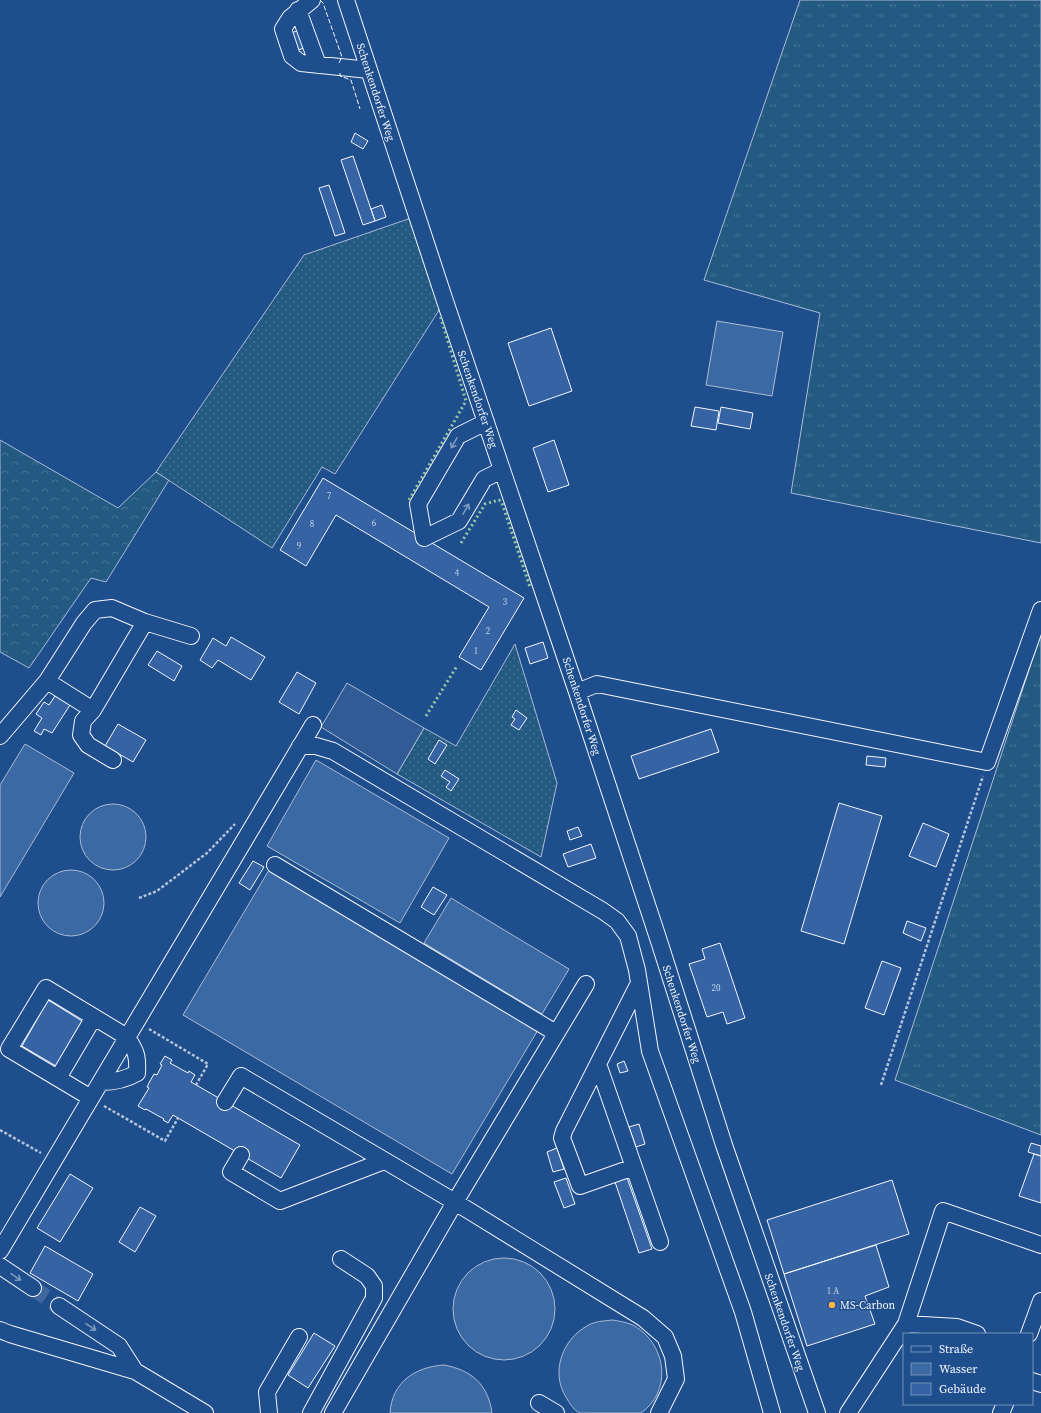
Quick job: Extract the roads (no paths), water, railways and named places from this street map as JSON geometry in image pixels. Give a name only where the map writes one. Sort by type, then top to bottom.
[{"type":"street","points":[[312,0],[298,10],[318,66],[369,70]]},
{"type":"street","name":"Schenkendorfer Weg","points":[[346,0],[577,692],[724,1145],[817,1413]]},
{"type":"street","points":[[486,422],[458,436],[418,504],[424,538],[459,521],[484,479],[502,470]]},
{"type":"street","points":[[0,736],[47,681],[84,623],[95,610],[112,608],[145,622],[191,636]]},
{"type":"street","points":[[577,692],[597,684],[987,762],[1041,610]]},
{"type":"street","points":[[113,760],[88,745],[81,735],[83,721],[93,710],[145,622]]},
{"type":"street","points":[[47,681],[93,710]]},
{"type":"street","points":[[0,1251],[313,725]]},
{"type":"street","points":[[300,746],[316,746],[333,751],[603,911],[617,921],[628,936],[639,982],[650,1051],[743,1312],[772,1413]]},
{"type":"street","points":[[275,865],[556,1033]]},
{"type":"street","points":[[634,1167],[580,1186],[562,1138],[564,1131],[639,982]]},
{"type":"street","points":[[333,1413],[454,1202],[586,984]]},
{"type":"street","points":[[91,1098],[9,1049],[46,988],[127,1037],[134,1048],[138,1059],[137,1073],[127,1079],[113,1082],[101,1082]]},
{"type":"street","points":[[58,1078],[94,1017]]},
{"type":"street","points":[[598,1064],[660,1242]]},
{"type":"street","points":[[225,1102],[241,1076],[454,1202],[643,1318],[665,1337],[673,1356],[676,1379],[659,1413]]},
{"type":"street","points":[[241,1155],[231,1172],[280,1201],[384,1161]]},
{"type":"street","points":[[848,1413],[906,1324],[943,1211],[1041,1245]]},
{"type":"street","points":[[312,1413],[374,1298],[374,1286],[367,1276],[342,1259]]},
{"type":"street","points":[[0,1266],[33,1288]]},
{"type":"street","points":[[1029,1333],[1041,1301]]},
{"type":"street","points":[[59,1306],[119,1346],[135,1371]]},
{"type":"street","points":[[906,1324],[957,1327],[974,1333]]},
{"type":"street","points":[[0,1330],[135,1371],[205,1413]]},
{"type":"street","points":[[270,1413],[267,1392],[299,1336]]},
{"type":"street","points":[[539,1403],[556,1413]]},
{"type":"water","points":[[717,321],[783,332],[772,396],[706,385]]},
{"type":"water","points":[[25,744],[74,773],[0,897],[0,785]]},
{"type":"water","points":[[316,760],[449,838],[400,923],[267,846]]},
{"type":"water","points":[[107,804],[119,804],[131,809],[141,819],[146,831],[144,850],[131,865],[119,870],[107,870],[95,865],[85,855],[80,843],[80,831],[85,819],[95,809]]},
{"type":"water","points":[[65,870],[77,870],[89,875],[99,885],[104,897],[102,916],[89,931],[77,936],[65,936],[53,931],[43,921],[38,909],[38,897],[43,885],[53,875]]},
{"type":"water","points":[[269,870],[538,1030],[452,1174],[183,1015]]},
{"type":"water","points":[[451,898],[569,969],[542,1014],[424,943]]},
{"type":"water","points":[[504,1258],[524,1261],[533,1266],[547,1280],[552,1289],[555,1309],[552,1329],[547,1338],[533,1352],[524,1357],[504,1360],[484,1357],[475,1352],[461,1338],[456,1329],[453,1309],[456,1289],[461,1280],[475,1266],[484,1261]]},
{"type":"water","points":[[613,1320],[627,1323],[636,1327],[648,1337],[655,1348],[660,1359],[662,1371],[661,1382],[657,1394],[651,1404],[641,1413],[580,1413],[572,1406],[561,1387],[559,1367],[562,1357],[571,1339],[587,1326],[593,1323]]},
{"type":"water","points":[[444,1365],[454,1367],[477,1380],[487,1394],[492,1413],[390,1413],[395,1393],[407,1378],[424,1369]]},
{"type":"tunnel","points":[[33,1288],[59,1306]]},
{"type":"place","name":"MS-Carbon","points":[[832,1305]]}]
